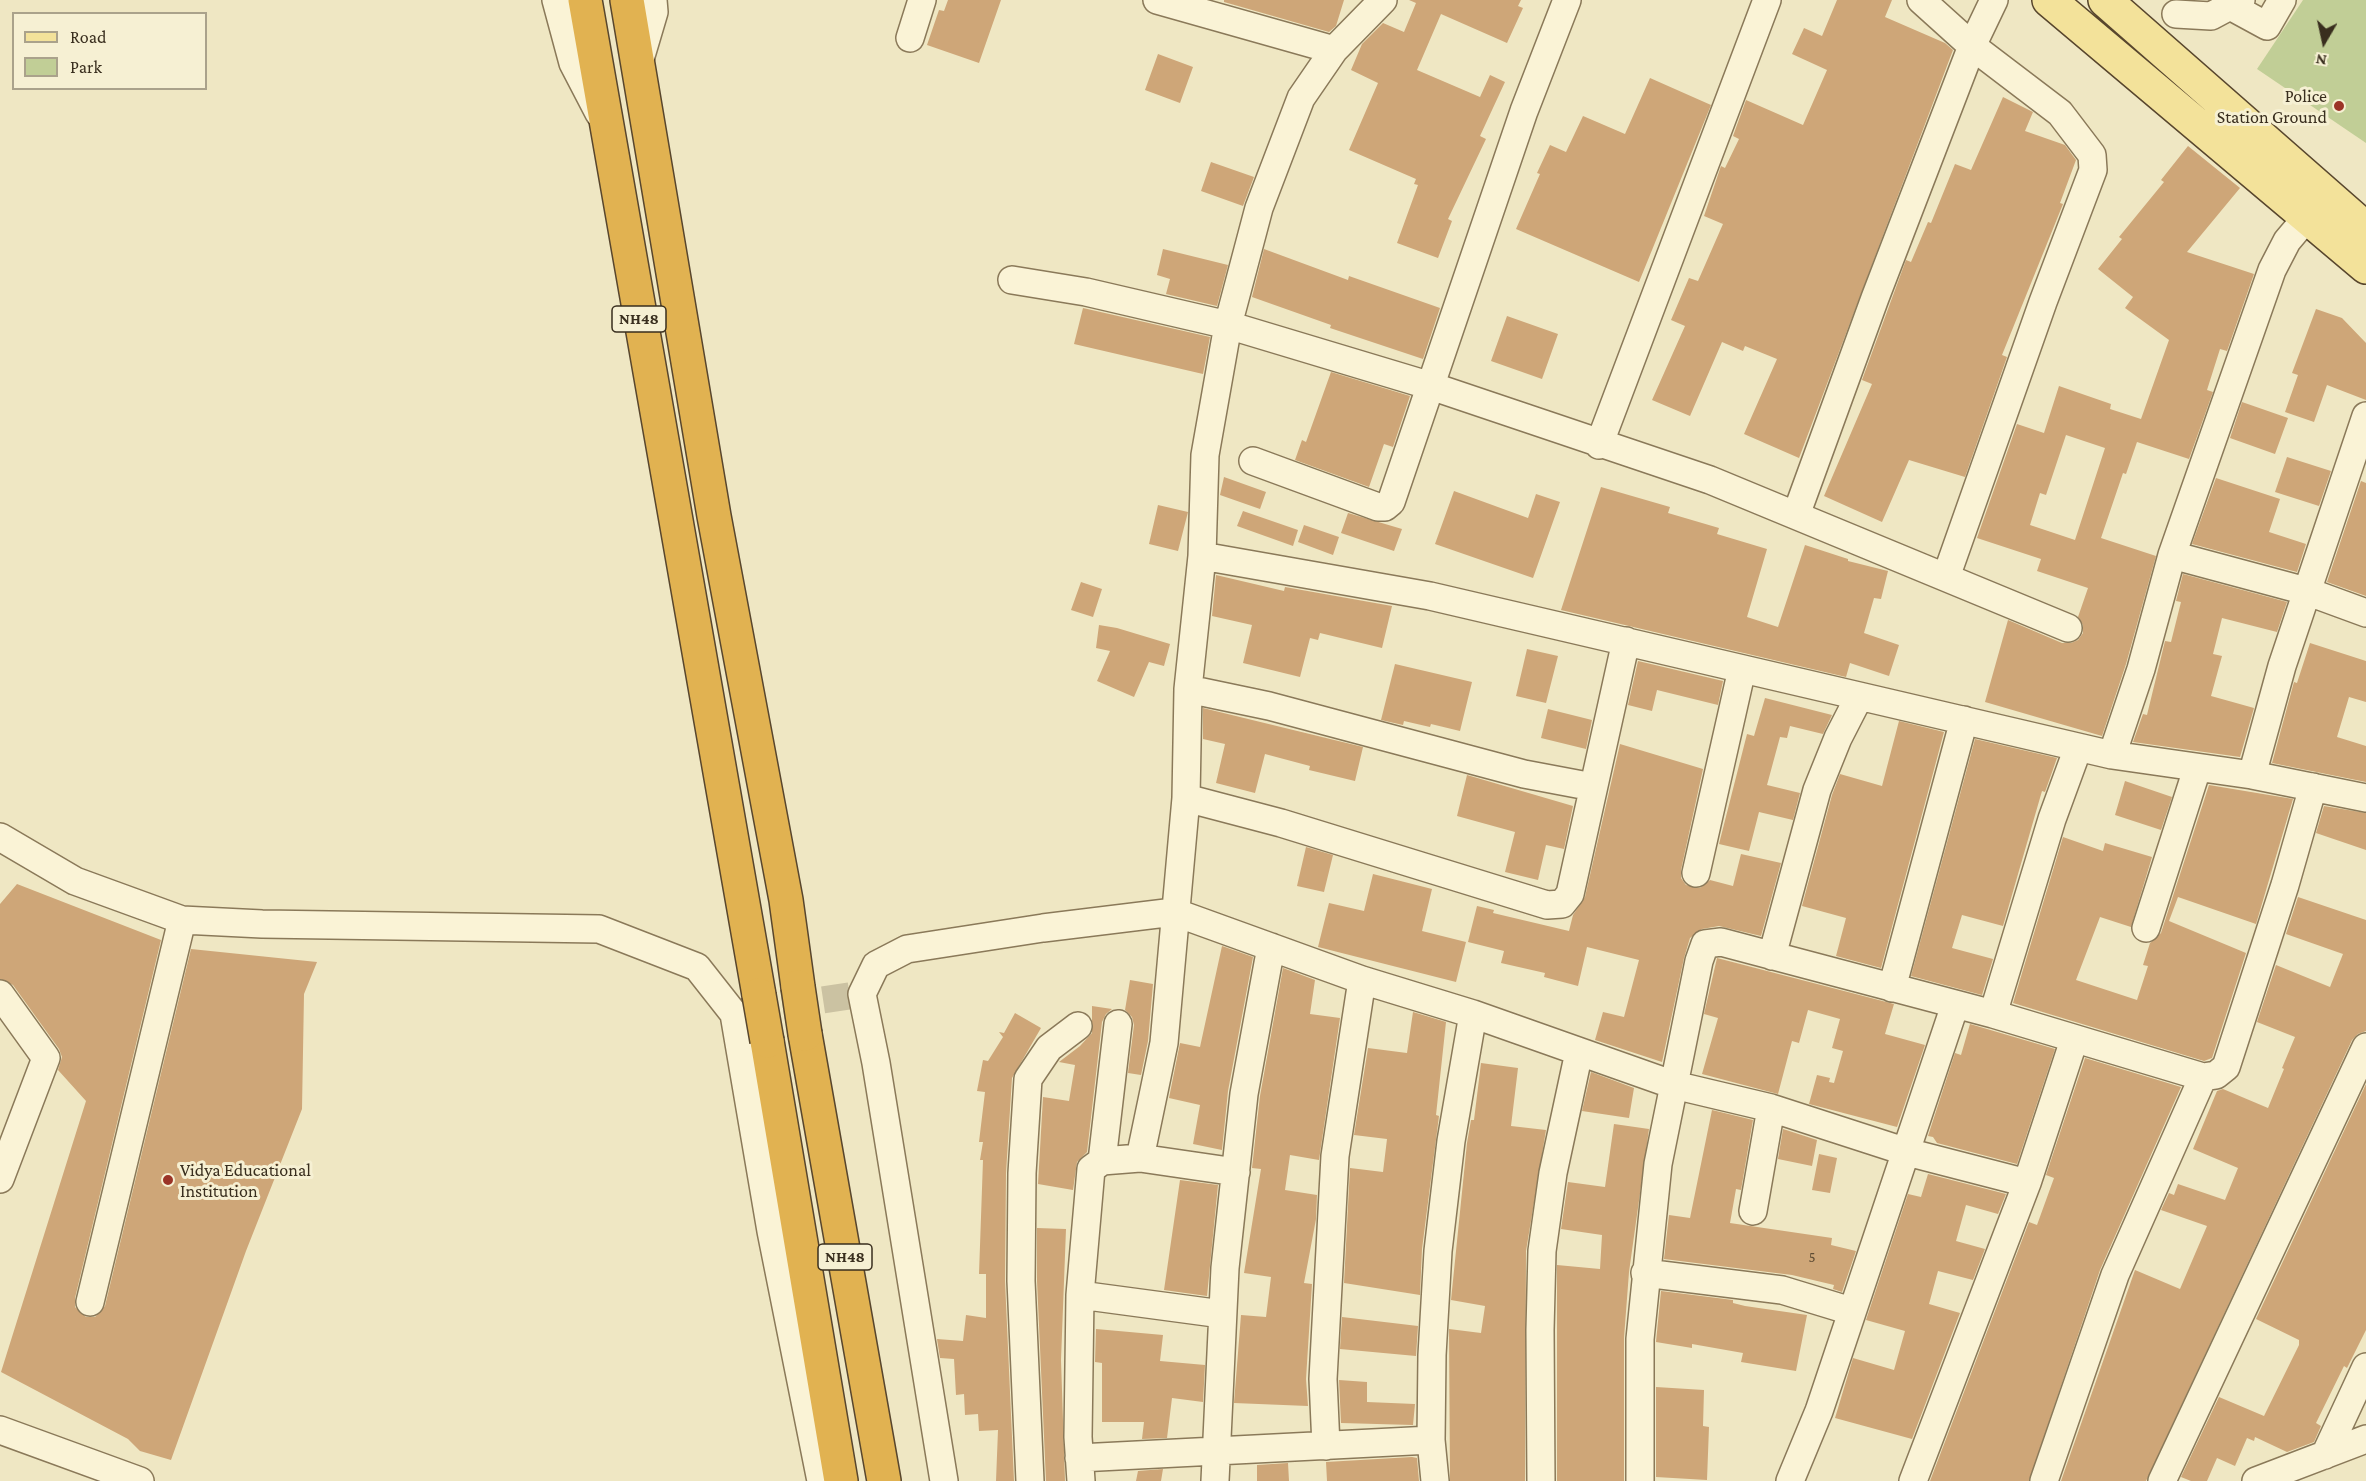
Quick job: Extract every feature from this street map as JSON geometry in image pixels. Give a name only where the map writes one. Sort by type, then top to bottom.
[{"type":"highway","name":"NH48","points":[[585,0],[605,125],[717,755],[746,1004],[767,1041],[842,1481]]},
{"type":"highway","name":"NH48","points":[[627,0],[736,632],[786,900],[798,987],[884,1481]]},
{"type":"main road","points":[[2049,0],[2366,267]]},
{"type":"main road","points":[[2105,0],[2366,229]]},
{"type":"street","points":[[556,0],[573,63],[605,125]]},
{"type":"street","points":[[638,68],[654,12],[653,0]]},
{"type":"street","points":[[910,38],[922,0]]},
{"type":"street","points":[[1157,0],[1334,50]]},
{"type":"street","points":[[1140,1158],[1164,1043],[1186,798],[1188,689],[1202,556],[1205,455],[1228,325],[1259,208],[1301,98],[1334,50],[1383,0]]},
{"type":"street","points":[[1253,461],[1385,507],[1391,502],[1524,111],[1567,0]]},
{"type":"street","points":[[1599,444],[1767,0]]},
{"type":"street","points":[[1921,0],[1972,46],[2060,113],[2092,155],[2093,170],[2043,302],[1946,576]]},
{"type":"street","points":[[1796,515],[1858,342],[1972,46],[1994,0]]},
{"type":"street","points":[[2157,45],[2174,7],[2211,16],[2236,3],[2267,26],[2282,0]]},
{"type":"street","points":[[2112,756],[2141,669],[2172,555],[2272,270],[2287,241],[2308,216]]},
{"type":"street","points":[[1012,280],[1086,292],[1228,325],[1431,386],[1710,480],[2068,628]]},
{"type":"street","points":[[2252,776],[2307,591],[2366,416]]},
{"type":"street","points":[[2172,555],[2307,591],[2366,613]]},
{"type":"street","points":[[1202,556],[1430,596],[2112,756],[2252,776],[2366,798]]},
{"type":"street","points":[[1186,798],[1281,823],[1547,905],[1562,904],[1570,894],[1626,641]]},
{"type":"street","points":[[1696,873],[1742,669]]},
{"type":"street","points":[[1188,689],[1269,706],[1524,774],[1593,788]]},
{"type":"street","points":[[1772,956],[1816,790],[1838,738],[1859,697]]},
{"type":"street","points":[[1892,988],[1964,720]]},
{"type":"street","points":[[1993,1014],[2052,819],[2078,748]]},
{"type":"street","points":[[2146,928],[2197,769]]},
{"type":"street","points":[[1640,1481],[1640,1339],[1658,1164],[1699,961],[1705,944],[1722,942],[1993,1014],[2203,1077],[2216,1075],[2226,1067],[2285,885],[2313,787]]},
{"type":"street","points":[[3,845],[75,881],[182,920],[262,924],[599,929],[697,967],[746,1004],[771,1231],[821,1481]]},
{"type":"street","points":[[944,1481],[876,1063],[862,994],[876,965],[907,949],[1043,928],[1174,912],[1362,980],[1473,1014],[1674,1085],[1771,1108],[1907,1152],[2027,1183]]},
{"type":"street","points":[[90,1302],[182,920]]},
{"type":"street","points":[[1215,1481],[1214,1451],[1222,1314],[1244,1094],[1271,947]]},
{"type":"street","points":[[1326,1446],[1323,1378],[1335,1155],[1362,980]]},
{"type":"street","points":[[0,994],[46,1058],[0,1179]]},
{"type":"street","points":[[1790,1481],[1819,1411],[1955,1005]]},
{"type":"street","points":[[1435,1481],[1431,1440],[1432,1355],[1438,1251],[1451,1141],[1473,1014]]},
{"type":"street","points":[[1102,1161],[1118,1024]]},
{"type":"street","points":[[1030,1481],[1021,1281],[1025,1109],[1028,1079],[1049,1048],[1078,1026]]},
{"type":"street","points":[[1913,1481],[2027,1183],[2074,1040]]},
{"type":"street","points":[[2162,1481],[2292,1200],[2366,1047]]},
{"type":"street","points":[[1541,1481],[1542,1251],[1553,1173],[1579,1052]]},
{"type":"street","points":[[2044,1481],[2119,1265],[2203,1077]]},
{"type":"street","points":[[1753,1211],[1771,1108]]},
{"type":"street","points":[[1236,1172],[1140,1158],[1102,1161],[1091,1169],[1080,1294],[1080,1469],[1214,1451],[1431,1440]]},
{"type":"street","points":[[1645,1273],[1782,1290],[1851,1311]]},
{"type":"street","points":[[1080,1294],[1222,1314]]},
{"type":"street","points":[[2325,1455],[2366,1367]]},
{"type":"street","points":[[0,1430],[140,1481]]},
{"type":"street","points":[[2256,1481],[2366,1439]]},
{"type":"green space","name":"Police Station Ground","points":[[2303,0],[2366,0],[2366,143],[2257,69]]},
{"type":"building","points":[[948,0],[1001,0],[979,63],[927,45],[939,10],[944,11]]},
{"type":"building","points":[[1224,0],[1344,0],[1336,26],[1329,32],[1224,2]]},
{"type":"building","points":[[1409,0],[1521,0],[1518,6],[1523,8],[1507,43],[1441,14],[1417,70],[1480,97],[1490,75],[1505,82],[1480,136],[1486,139],[1448,219],[1452,221],[1438,258],[1397,243],[1418,185],[1414,184],[1416,179],[1349,150],[1378,83],[1351,70],[1362,44],[1383,23],[1404,32],[1416,3]]},
{"type":"building","points":[[1837,0],[1892,0],[1885,17],[1945,43],[1953,50],[1799,458],[1744,434],[1777,359],[1745,346],[1743,351],[1722,342],[1690,416],[1652,400],[1685,326],[1671,320],[1689,278],[1698,281],[1723,224],[1704,216],[1721,166],[1725,168],[1739,139],[1733,136],[1746,100],[1803,125],[1827,70],[1792,54],[1804,28],[1822,36]]},
{"type":"building","points":[[1158,54],[1193,67],[1180,103],[1145,90]]},
{"type":"building","points":[[1650,78],[1711,105],[1639,282],[1516,229],[1550,145],[1566,152],[1583,116],[1625,134]]},
{"type":"building","points":[[2003,97],[2033,112],[2025,131],[2065,145],[2076,160],[2060,203],[2063,204],[2002,355],[2007,357],[1965,477],[1909,460],[1882,522],[1824,496],[1872,384],[1862,380],[1906,260],[1911,262],[1928,222],[1931,223],[1955,164],[1971,170]]},
{"type":"building","points":[[2188,146],[2240,188],[2187,252],[2254,274],[2227,351],[2220,349],[2207,390],[2213,392],[2189,459],[2137,442],[2126,474],[2123,473],[2101,538],[2156,556],[2126,664],[2102,736],[1985,702],[2008,620],[2062,643],[2071,643],[2078,640],[2083,633],[2083,625],[2078,617],[2088,588],[2037,571],[2041,559],[1977,538],[2017,424],[2044,433],[2059,386],[2111,404],[2110,409],[2141,419],[2169,340],[2125,308],[2133,297],[2098,269],[2122,239],[2119,237],[2164,182],[2161,180]],"holes":[[[2066,435],[2105,448],[2075,540],[2030,525],[2040,493],[2046,495]]]},
{"type":"building","points":[[1211,162],[1254,177],[1243,206],[1201,191]]},
{"type":"building","points":[[1163,249],[1228,265],[1217,306],[1166,294],[1170,279],[1157,275]]},
{"type":"building","points":[[1264,249],[1348,280],[1349,276],[1440,308],[1423,359],[1330,328],[1331,325],[1252,297]]},
{"type":"building","points":[[1083,308],[1210,337],[1203,374],[1074,344]]},
{"type":"building","points":[[2316,309],[2342,318],[2366,343],[2366,400],[2327,385],[2314,422],[2285,412],[2298,375],[2292,373]]},
{"type":"building","points":[[1507,316],[1558,334],[1542,379],[1491,361]]},
{"type":"building","points":[[1331,372],[1410,396],[1393,447],[1384,444],[1369,487],[1295,460],[1302,440],[1306,442]]},
{"type":"building","points":[[2242,402],[2288,418],[2275,454],[2230,438]]},
{"type":"building","points":[[2287,457],[2331,471],[2319,506],[2275,492]]},
{"type":"building","points":[[1224,477],[1266,492],[1260,509],[1220,495]]},
{"type":"building","points":[[2216,478],[2280,499],[2269,532],[2306,544],[2297,572],[2192,544]]},
{"type":"building","points":[[2361,481],[2366,483],[2366,596],[2327,582]]},
{"type":"building","points":[[1601,487],[1670,507],[1668,513],[1719,528],[1717,534],[1767,549],[1747,617],[1778,627],[1805,545],[1848,559],[1848,561],[1888,571],[1881,599],[1874,598],[1864,633],[1899,645],[1889,676],[1850,663],[1846,677],[1561,610]]},
{"type":"building","points":[[1454,491],[1528,518],[1536,494],[1560,502],[1533,578],[1435,544]]},
{"type":"building","points":[[1158,505],[1188,512],[1178,551],[1149,544]]},
{"type":"building","points":[[1243,511],[1298,530],[1293,546],[1237,526]]},
{"type":"building","points":[[1348,513],[1402,529],[1394,551],[1341,533]]},
{"type":"building","points":[[1304,525],[1339,537],[1333,555],[1298,542]]},
{"type":"building","points":[[2183,574],[2287,602],[2277,632],[2222,618],[2213,654],[2222,656],[2211,696],[2254,708],[2240,757],[2133,742],[2143,714],[2147,715],[2165,641],[2171,642],[2181,602],[2176,601]]},
{"type":"building","points":[[1216,575],[1284,591],[1285,587],[1392,606],[1382,648],[1320,633],[1318,640],[1310,638],[1300,677],[1243,663],[1252,625],[1212,616]]},
{"type":"building","points":[[1081,582],[1102,589],[1093,617],[1071,610]]},
{"type":"building","points":[[1099,625],[1170,644],[1164,666],[1149,662],[1134,697],[1097,681],[1110,651],[1096,648]]},
{"type":"building","points":[[2310,643],[2366,661],[2366,702],[2349,697],[2337,737],[2366,746],[2366,782],[2272,763],[2294,682],[2297,683]]},
{"type":"building","points":[[1527,649],[1558,656],[1546,703],[1516,696]]},
{"type":"building","points":[[1638,661],[1723,681],[1718,705],[1657,690],[1652,711],[1628,705]]},
{"type":"building","points":[[1395,664],[1472,682],[1460,731],[1431,724],[1430,727],[1404,721],[1403,725],[1381,720]]},
{"type":"building","points":[[1765,698],[1832,715],[1823,734],[1790,726],[1787,738],[1780,737],[1767,785],[1800,793],[1793,820],[1759,812],[1749,851],[1719,844],[1747,734],[1754,736]]},
{"type":"building","points":[[1203,708],[1363,747],[1355,781],[1309,770],[1310,766],[1265,754],[1255,793],[1216,783],[1225,744],[1203,739]]},
{"type":"building","points":[[1548,709],[1592,720],[1586,749],[1541,738]]},
{"type":"building","points":[[1899,721],[1944,732],[1881,968],[1836,956],[1846,918],[1802,906],[1832,795],[1840,774],[1882,786]]},
{"type":"building","points":[[1975,739],[2057,758],[2045,792],[2042,791],[2003,926],[1962,915],[1952,948],[1993,959],[1982,995],[1911,976]]},
{"type":"building","points":[[1620,744],[1703,769],[1681,870],[1681,878],[1686,885],[1700,888],[1710,880],[1733,886],[1741,854],[1781,863],[1761,936],[1719,926],[1702,929],[1690,938],[1662,1062],[1595,1040],[1603,1012],[1624,1017],[1639,960],[1587,947],[1578,986],[1544,977],[1545,973],[1501,963],[1504,951],[1468,942],[1477,906],[1494,910],[1493,913],[1569,931],[1573,915],[1585,897]]},
{"type":"building","points":[[1467,775],[1573,806],[1564,849],[1546,845],[1538,880],[1505,872],[1515,832],[1457,816]]},
{"type":"building","points":[[2125,781],[2172,797],[2161,830],[2115,815]]},
{"type":"building","points":[[2209,785],[2293,799],[2256,924],[2178,897],[2169,921],[2246,953],[2212,1058],[2204,1061],[2013,1003],[2063,837],[2103,851],[2105,843],[2152,857],[2131,927],[2100,917],[2076,980],[2137,1000],[2148,966],[2143,965],[2150,943],[2161,933]]},
{"type":"building","points":[[2324,806],[2366,813],[2366,850],[2316,833]]},
{"type":"building","points":[[1306,847],[1333,855],[1324,892],[1297,886]]},
{"type":"building","points":[[1373,874],[1432,889],[1422,931],[1466,942],[1456,982],[1318,947],[1329,903],[1364,911]]},
{"type":"building","name":"Vidya Educational Institution","points":[[17,884],[161,940],[75,1298],[75,1307],[86,1317],[95,1317],[105,1306],[191,949],[317,962],[304,994],[302,1109],[246,1251],[171,1460],[140,1451],[128,1439],[1,1372],[86,1101],[58,1070],[62,1057],[59,1049],[13,985],[0,979],[0,904]]},
{"type":"building","points":[[2298,897],[2366,920],[2366,1031],[2358,1034],[2352,1040],[2146,1481],[2061,1481],[2135,1270],[2180,1289],[2207,1226],[2161,1210],[2169,1193],[2174,1195],[2178,1184],[2225,1200],[2238,1168],[2193,1149],[2217,1091],[2223,1089],[2268,1108],[2295,1037],[2257,1022],[2276,965],[2330,987],[2343,954],[2286,934]]},
{"type":"building","points":[[1222,946],[1253,957],[1228,1091],[1222,1150],[1193,1144],[1200,1105],[1169,1098],[1180,1043],[1200,1047]]},
{"type":"building","points":[[1717,958],[1894,1004],[1885,1034],[1925,1045],[1897,1127],[1809,1104],[1817,1075],[1830,1078],[1829,1082],[1834,1083],[1843,1051],[1832,1048],[1840,1019],[1808,1010],[1799,1043],[1792,1041],[1778,1094],[1702,1074],[1718,1018],[1704,1014]]},
{"type":"building","points":[[1283,968],[1315,980],[1310,1014],[1340,1018],[1319,1160],[1290,1155],[1285,1190],[1317,1195],[1316,1219],[1304,1283],[1312,1284],[1306,1379],[1308,1406],[1234,1403],[1241,1315],[1266,1317],[1271,1277],[1244,1273],[1261,1169],[1252,1168],[1260,1096]]},
{"type":"building","points":[[1130,980],[1153,984],[1148,1041],[1141,1075],[1128,1073],[1134,1025],[1132,1017],[1125,1010]]},
{"type":"building","points":[[1092,1006],[1112,1009],[1102,1022],[1087,1152],[1077,1162],[1073,1190],[1038,1184],[1043,1097],[1069,1101],[1075,1065],[1059,1062],[1080,1046],[1092,1033]]},
{"type":"building","points":[[1413,1012],[1446,1022],[1436,1115],[1439,1116],[1422,1249],[1420,1295],[1344,1283],[1350,1168],[1383,1172],[1387,1139],[1354,1135],[1368,1048],[1407,1053]]},
{"type":"building","points":[[1015,1013],[1041,1028],[1012,1078],[1006,1173],[1005,1281],[1014,1481],[996,1481],[998,1430],[979,1431],[978,1414],[965,1415],[964,1394],[956,1395],[954,1359],[940,1358],[937,1339],[963,1341],[966,1315],[986,1318],[986,1274],[979,1274],[983,1160],[980,1160],[983,1142],[979,1142],[985,1092],[977,1091],[983,1060],[988,1061],[1003,1037],[999,1032],[1004,1033]]},
{"type":"building","points":[[1970,1024],[2055,1049],[2017,1164],[1937,1143],[1933,1137],[1928,1136],[1955,1053],[1961,1055]]},
{"type":"building","points":[[2085,1058],[2181,1087],[2100,1270],[2029,1481],[1930,1481],[2029,1222],[2037,1225],[2054,1178],[2046,1175]]},
{"type":"building","points":[[1481,1063],[1518,1068],[1511,1126],[1546,1130],[1526,1251],[1525,1481],[1450,1481],[1449,1329],[1481,1333],[1485,1306],[1451,1300],[1467,1143],[1471,1120],[1474,1120]]},
{"type":"building","points":[[1591,1072],[1634,1088],[1629,1118],[1582,1111]]},
{"type":"building","points":[[2366,1084],[2366,1330],[2347,1368],[2344,1366],[2316,1423],[2321,1426],[2314,1442],[2287,1452],[2255,1437],[2254,1441],[2247,1438],[2235,1466],[2217,1458],[2207,1481],[2191,1481],[2181,1477],[2219,1397],[2264,1416],[2299,1345],[2299,1340],[2256,1319]]},
{"type":"building","points":[[1712,1110],[1753,1120],[1741,1190],[1736,1189],[1730,1223],[1832,1238],[1831,1245],[1856,1251],[1842,1292],[1833,1289],[1834,1285],[1792,1275],[1664,1259],[1669,1215],[1690,1218]]},
{"type":"building","points":[[1614,1124],[1649,1129],[1629,1272],[1624,1338],[1624,1481],[1557,1481],[1557,1265],[1600,1269],[1602,1235],[1561,1229],[1568,1182],[1605,1187]]},
{"type":"building","points":[[1783,1129],[1817,1140],[1812,1166],[1778,1159]]},
{"type":"building","points":[[1819,1154],[1837,1158],[1830,1193],[1812,1190]]},
{"type":"building","points":[[1928,1174],[2006,1194],[1998,1214],[1966,1205],[1956,1241],[1985,1249],[1973,1280],[1938,1271],[1929,1304],[1960,1313],[1912,1439],[1835,1418],[1853,1358],[1894,1370],[1905,1331],[1866,1320],[1908,1194],[1921,1197]]},
{"type":"building","points":[[1180,1180],[1218,1185],[1207,1296],[1164,1290]]},
{"type":"building","points":[[1037,1228],[1066,1229],[1061,1360],[1065,1481],[1046,1481],[1037,1281]]},
{"type":"building","points":[[1661,1291],[1733,1300],[1733,1303],[1745,1306],[1807,1315],[1796,1371],[1741,1362],[1743,1353],[1692,1344],[1692,1348],[1656,1342]]},
{"type":"building","points":[[1342,1317],[1418,1326],[1416,1356],[1340,1349]]},
{"type":"building","points":[[1096,1329],[1163,1335],[1160,1361],[1205,1365],[1203,1402],[1172,1398],[1167,1438],[1142,1439],[1144,1422],[1102,1422],[1102,1363],[1095,1362]]},
{"type":"building","points":[[1339,1380],[1367,1382],[1367,1402],[1415,1404],[1413,1425],[1341,1423]]},
{"type":"building","points":[[1656,1387],[1704,1390],[1703,1426],[1709,1427],[1707,1480],[1656,1477]]},
{"type":"building","points":[[1417,1458],[1419,1481],[1327,1481],[1326,1462]]},
{"type":"building","points":[[1288,1463],[1289,1481],[1257,1481],[1257,1465]]},
{"type":"building","points":[[1163,1469],[1161,1481],[1136,1481],[1138,1471]]},
{"type":"tunnel","points":[[742,1012],[862,994]]},
{"type":"place","name":"Police Station Ground","points":[[2339,106]]},
{"type":"place","name":"Vidya Educational Institution","points":[[168,1180]]}]
